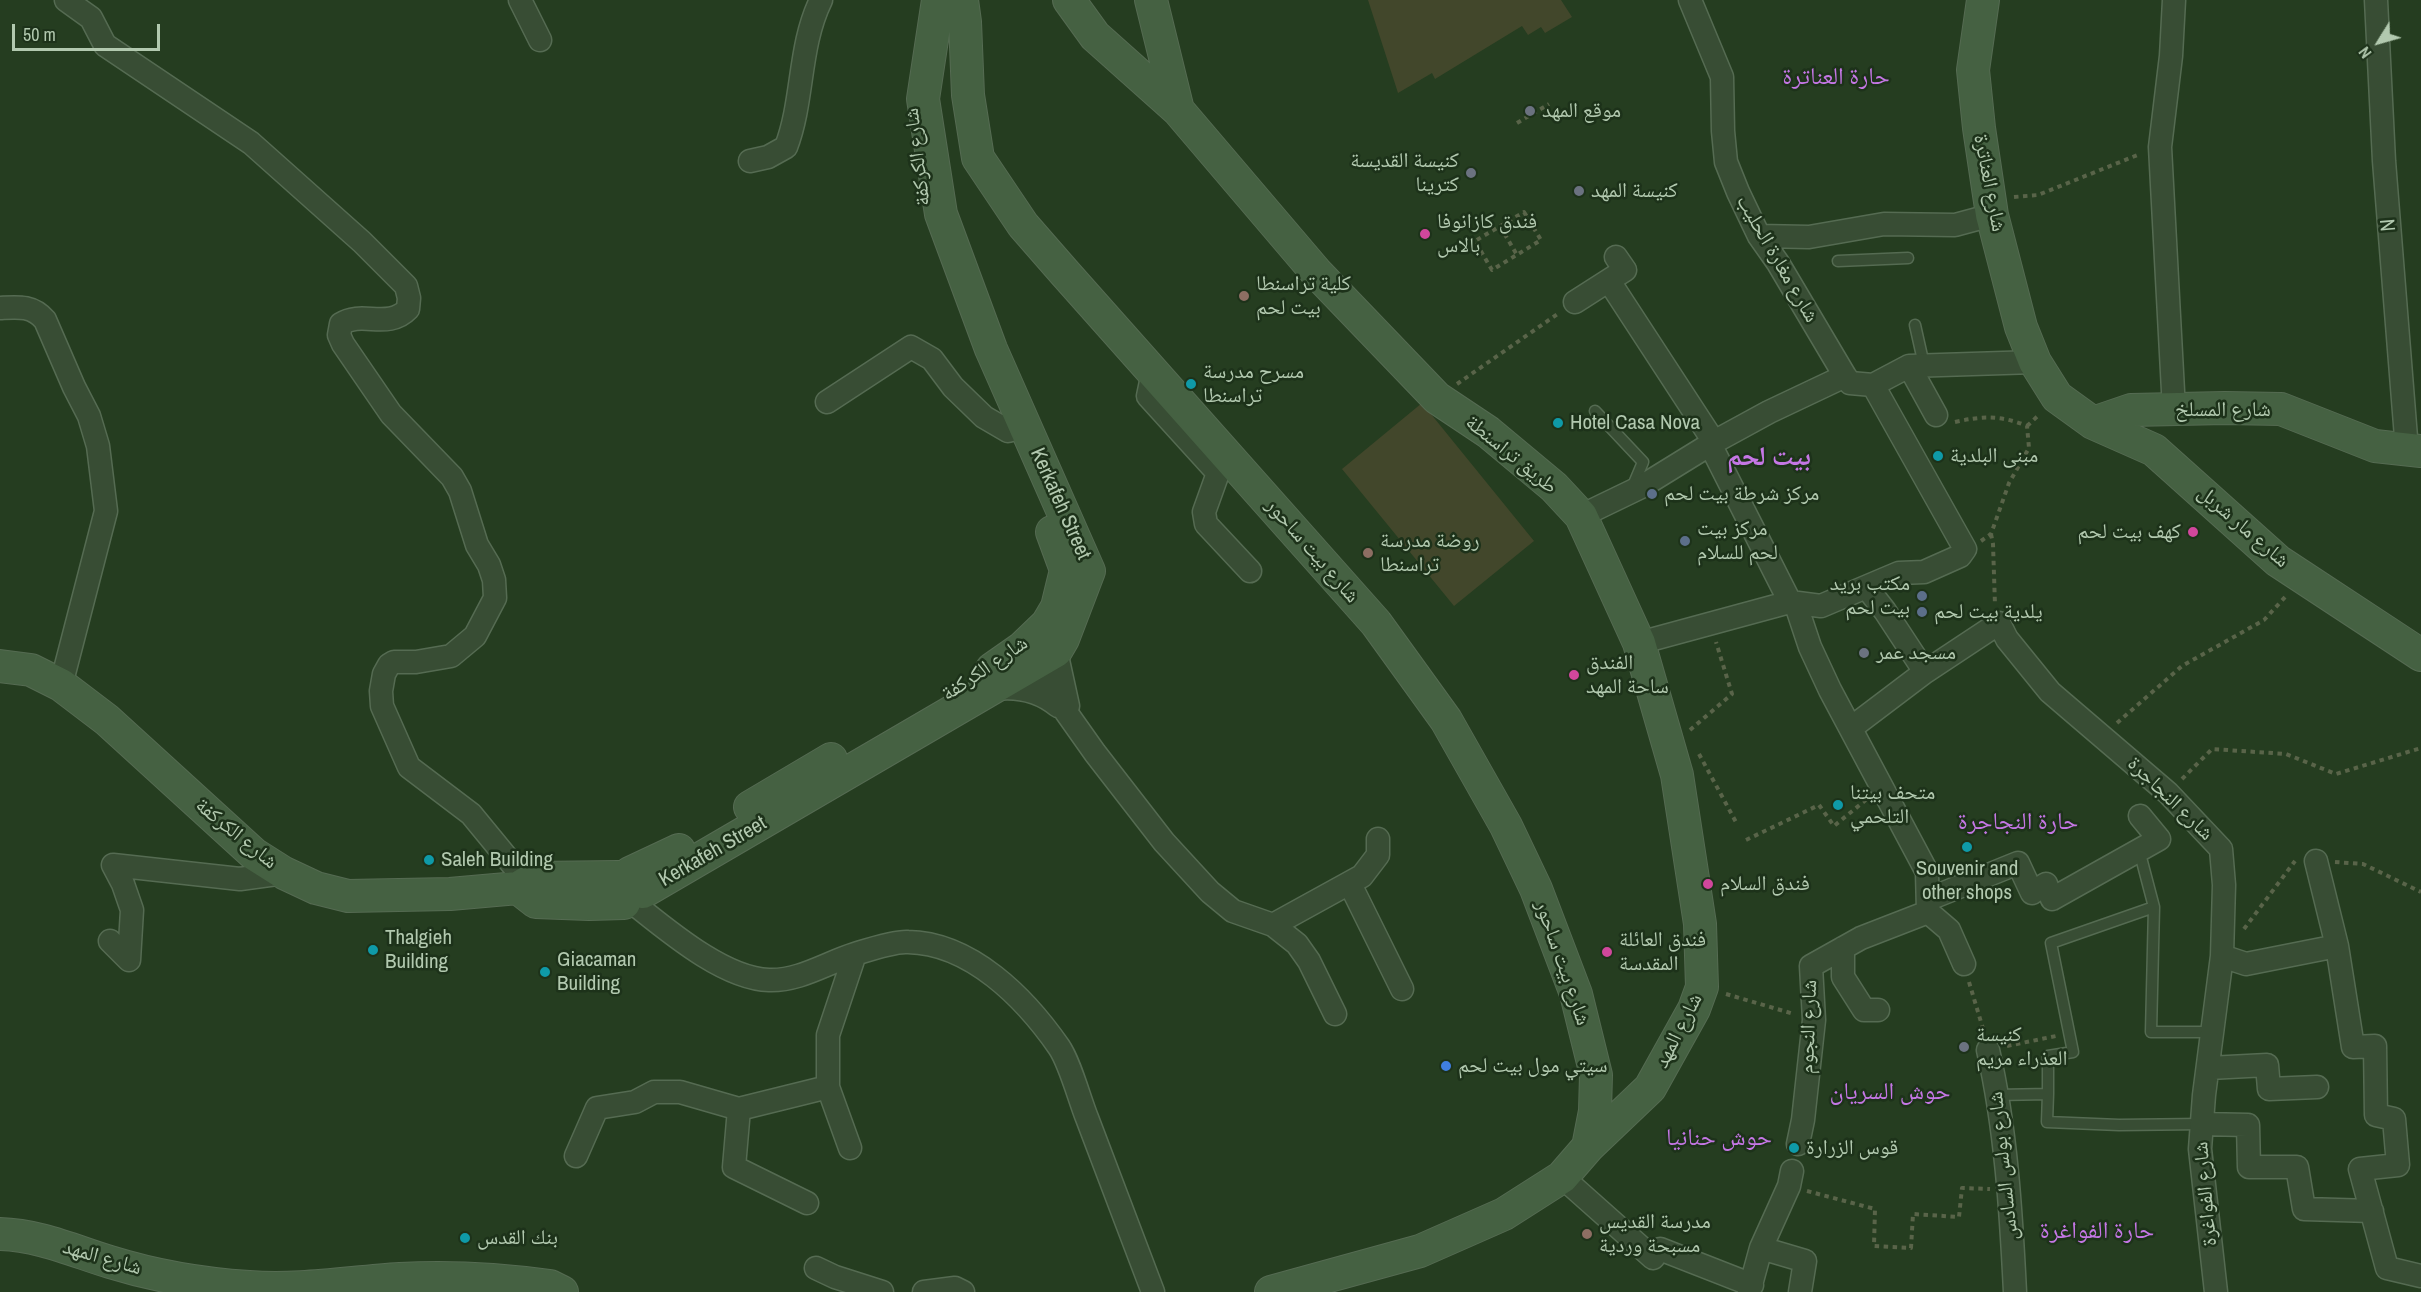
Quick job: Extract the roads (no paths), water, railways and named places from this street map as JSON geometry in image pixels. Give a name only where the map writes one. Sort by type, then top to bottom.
[{"type":"street","points":[[66,0],[91,18],[105,45],[251,142],[362,242],[406,286],[409,298],[408,309],[399,317],[388,321],[356,317],[348,319],[341,324],[339,335],[391,414],[452,477],[466,507],[477,545],[489,565],[494,580],[495,598],[475,636],[451,656],[389,664],[384,674],[381,691],[382,706],[409,767],[471,814],[517,870],[518,888],[536,902],[589,904],[630,890],[683,942],[744,976],[767,980],[790,980],[855,954],[906,941],[933,945],[959,954],[987,970],[1012,990],[1060,1048],[1153,1292]]},
{"type":"street","points":[[520,0],[540,40]]},
{"type":"street","points":[[750,161],[768,157],[786,147],[792,133],[805,46],[821,0]]},
{"type":"street","name":"شارع الكركفة","points":[[630,890],[661,860],[791,781],[983,675],[1036,655],[1047,624],[1057,607],[1066,570],[1017,428],[955,298],[920,199],[914,149],[912,96],[915,35],[923,0]]},
{"type":"street","name":"Kerkafeh Street","points":[[938,0],[923,99],[941,214],[991,349],[1017,428]]},
{"type":"street","name":"شارع بيت ساحور","points":[[962,0],[968,95],[978,158],[1023,225],[1376,623],[1446,720],[1506,826],[1536,889],[1576,994],[1596,1075],[1595,1111],[1588,1146]]},
{"type":"street","name":"طريق تراسنطة","points":[[1069,0],[1095,36],[1178,110],[1316,272],[1437,398],[1488,432],[1554,487],[1581,516]]},
{"type":"street","points":[[1151,0],[1178,110]]},
{"type":"street","name":"شارع مغارة الحليب","points":[[1690,0],[1722,77],[1726,162],[1738,192],[1759,236],[1845,376]]},
{"type":"street","name":"شارع العناترة","points":[[1983,0],[1972,70],[1991,207],[2021,327],[2034,362],[2057,397],[2093,423]]},
{"type":"street","points":[[2174,0],[2171,56],[2160,147],[2174,410]]},
{"type":"street","name":"N","points":[[2376,0],[2384,161],[2414,451]]},
{"type":"street","points":[[1759,236],[1809,237],[1884,224],[1955,225],[1991,207]]},
{"type":"street","points":[[1582,291],[1609,280],[1625,270],[1616,256]]},
{"type":"street","points":[[1609,280],[1714,442],[1713,450],[1790,602],[1797,608],[1810,647],[1830,690],[1927,872],[1929,906],[1949,930],[1964,964]]},
{"type":"street","points":[[0,308],[26,307],[38,312],[45,320],[74,387],[90,416],[98,446],[106,511],[61,685]]},
{"type":"street","points":[[827,402],[911,347],[932,358],[953,387],[984,417],[1017,428]]},
{"type":"street","points":[[1581,516],[1641,487],[1714,442],[1769,412],[1845,376],[1850,382],[1873,385],[1917,366],[2034,362]]},
{"type":"street","points":[[1917,366],[1944,419]]},
{"type":"street","points":[[1153,372],[1148,396],[1218,473],[1204,512],[1206,524],[1250,571]]},
{"type":"street","points":[[1639,643],[1790,602],[1821,606],[1899,573],[1924,572],[1960,556],[1965,549],[1873,385]]},
{"type":"street","name":"شارع المسلخ","points":[[2093,423],[2131,410],[2281,409],[2374,446],[2414,451]]},
{"type":"street","name":"شارع مار شربل","points":[[2093,423],[2154,450],[2278,561],[2421,655]]},
{"type":"street","name":"شارع المهد","points":[[1271,1292],[1420,1251],[1504,1214],[1562,1177],[1588,1146],[1650,1088],[1694,1009],[1702,987],[1700,924],[1677,776],[1639,643],[1581,516]]},
{"type":"street","points":[[1851,728],[1925,672],[1867,588]]},
{"type":"street","name":"شارع النجاجرة","points":[[1925,672],[1999,623],[2007,639],[2050,692],[2168,793],[2221,849],[2224,885],[2222,956],[2204,1095]]},
{"type":"street","points":[[1036,655],[1071,716],[1134,804],[1189,870],[1233,911],[1273,925],[1297,944],[1310,961],[1335,1014]]},
{"type":"street","name":"Kerkafeh Street","points":[[630,890],[994,689],[1036,655]]},
{"type":"street","name":"شارع الكركفة","points":[[0,666],[31,670],[61,685],[120,732],[240,842],[284,873],[316,888],[348,896],[450,894],[518,888]]},
{"type":"street","points":[[994,689],[1010,687],[1036,693],[1051,700],[1071,716]]},
{"type":"street","points":[[2139,850],[2158,839],[2140,816]]},
{"type":"street","points":[[1273,925],[1362,876],[1372,866],[1378,855],[1378,839]]},
{"type":"street","name":"شارع النجوم","points":[[1798,1144],[1814,1020],[1811,966],[1861,938],[2018,863],[2032,893],[2046,884],[2052,899],[2139,850]]},
{"type":"street","points":[[2316,861],[2337,946],[2353,1047],[2375,1046],[2376,1115],[2394,1119],[2398,1165],[2360,1169],[2387,1268],[2421,1276]]},
{"type":"street","points":[[110,941],[129,960],[132,910],[123,884],[113,865],[240,879],[284,873]]},
{"type":"street","points":[[1350,884],[1402,988]]},
{"type":"street","points":[[2222,956],[2246,963],[2337,946]]},
{"type":"street","points":[[1843,948],[1843,977],[1851,992],[1864,1010],[1878,1010]]},
{"type":"street","points":[[850,1148],[828,1087],[828,1035],[855,954]]},
{"type":"street","name":"شارع بولس السادس","points":[[1988,1050],[1997,1095],[2009,1191],[2015,1292]]},
{"type":"street","points":[[2208,1068],[2267,1065],[2269,1089],[2317,1087]]},
{"type":"street","points":[[576,1156],[597,1108],[635,1102],[654,1092],[680,1092],[739,1109],[828,1087]]},
{"type":"street","name":"شارع الفواغرة","points":[[2204,1095],[2200,1149],[2216,1292]]},
{"type":"street","points":[[739,1109],[734,1167],[807,1203]]},
{"type":"street","points":[[2202,1124],[2248,1125],[2249,1167],[2297,1167],[2304,1209],[2372,1211]]},
{"type":"street","points":[[1562,1177],[1653,1258],[1660,1249],[1750,1288],[1761,1248],[1791,1179]]},
{"type":"street","name":"شارع المهد","points":[[0,1234],[53,1243],[112,1263],[160,1283],[206,1282],[252,1287],[314,1286],[462,1276],[550,1286],[562,1292]]},
{"type":"street","points":[[1761,1248],[1805,1261],[1800,1292]]},
{"type":"street","points":[[816,1268],[835,1277],[882,1292]]},
{"type":"street","points":[[924,1292],[955,1288],[963,1292]]},
{"type":"lane","points":[[1838,261],[1908,258]]},
{"type":"lane","points":[[1915,325],[1917,366]]},
{"type":"lane","points":[[1595,411],[1643,462],[1630,491]]},
{"type":"lane","points":[[2139,850],[2154,908],[2151,1032],[2213,1032]]},
{"type":"lane","points":[[2154,908],[2051,943],[2073,1052],[2048,1056],[2048,1122],[2119,1125],[2202,1124]]},
{"type":"lane","points":[[1997,1095],[2048,1094]]},
{"type":"place","name":"موقع المهد","points":[[1530,111]]},
{"type":"place","name":"كنيسة القديسة كترينا","points":[[1471,173]]},
{"type":"place","name":"كنيسة المهد","points":[[1579,191]]},
{"type":"place","name":"فندق كازانوفا بالاس","points":[[1425,234]]},
{"type":"place","name":"كلية تراسنطا بيت لحم","points":[[1244,296]]},
{"type":"place","name":"مسرح مدرسة تراسنطا","points":[[1191,384]]},
{"type":"place","name":"Hotel Casa Nova","points":[[1558,423]]},
{"type":"place","name":"مبنى البلدية","points":[[1938,456]]},
{"type":"place","name":"مركز شرطة بيت لحم","points":[[1652,494]]},
{"type":"place","name":"كهف بيت لحم","points":[[2193,532]]},
{"type":"place","name":"مركز بيت لحم للسلام","points":[[1685,541]]},
{"type":"place","name":"روضة مدرسة تراسنطا","points":[[1368,553]]},
{"type":"place","name":"مكتب بريد بيت لحم","points":[[1922,596]]},
{"type":"place","name":"يلدية بيت لحم","points":[[1922,612]]},
{"type":"place","name":"مسجد عمر","points":[[1864,653]]},
{"type":"place","name":"الفندق ساحة المهد","points":[[1574,675]]},
{"type":"place","name":"متحف بيتنا التلحمي","points":[[1838,805]]},
{"type":"place","name":"Souvenir and other shops","points":[[1967,847]]},
{"type":"place","name":"Saleh Building","points":[[429,860]]},
{"type":"place","name":"فندق السلام","points":[[1708,884]]},
{"type":"place","name":"Thalgieh Building","points":[[373,950]]},
{"type":"place","name":"فندق العائلة المقدسة","points":[[1607,952]]},
{"type":"place","name":"Giacaman Building","points":[[545,972]]},
{"type":"place","name":"كنيسة العذراء مريم","points":[[1964,1047]]},
{"type":"place","name":"سيتي مول بيت لحم","points":[[1446,1066]]},
{"type":"place","name":"قوس الزرارة","points":[[1794,1148]]},
{"type":"place","name":"مدرسة القديس مسبحة وردية","points":[[1587,1234]]},
{"type":"place","name":"بنك القدس","points":[[465,1238]]},
{"type":"district","name":"حارة العناترة","points":[[1836,78]]},
{"type":"district","name":"بيت لحم","points":[[1769,458]]},
{"type":"district","name":"حارة النجاجرة","points":[[2018,823]]},
{"type":"district","name":"حوش السريان","points":[[1890,1093]]},
{"type":"district","name":"حوش حنانيا","points":[[1719,1139]]},
{"type":"district","name":"حارة الفواغرة","points":[[2097,1232]]}]
